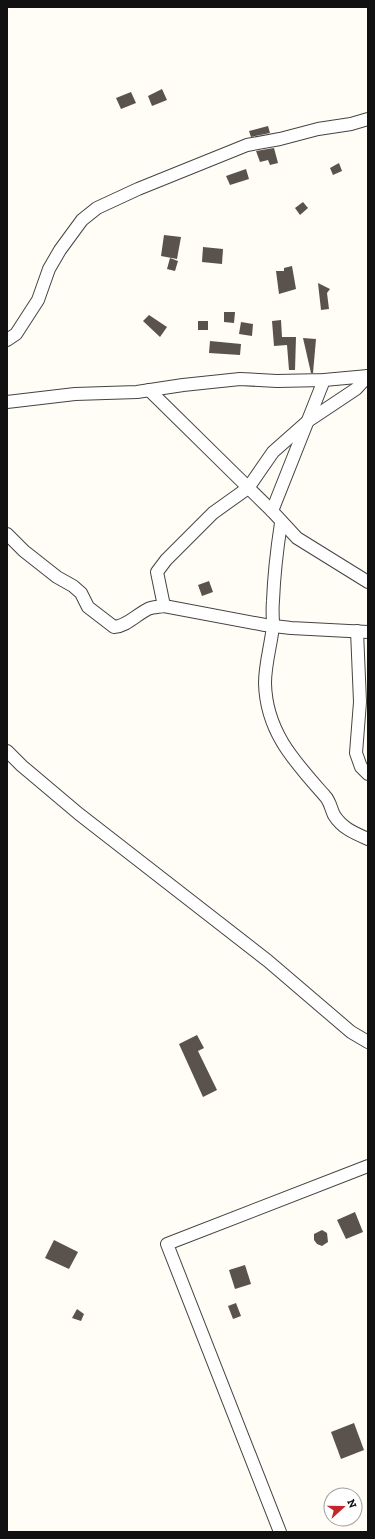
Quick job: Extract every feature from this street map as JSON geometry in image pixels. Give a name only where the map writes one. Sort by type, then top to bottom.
[{"type":"street","points":[[7,340],[16,334],[38,300],[49,269],[60,250],[82,220],[97,208],[138,189],[247,145],[280,139],[318,129],[351,124],[368,119]]},
{"type":"street","points":[[10,404],[75,394],[137,392],[183,384],[240,379],[277,381],[324,380],[366,374]]},
{"type":"street","points":[[164,606],[157,572],[166,560],[213,513],[248,488],[273,452],[308,421],[356,389],[366,374]]},
{"type":"street","points":[[272,511],[324,380]]},
{"type":"street","points":[[149,390],[272,511],[281,523],[297,538],[368,582]]},
{"type":"street","points":[[281,523],[277,548],[272,626],[265,682],[268,708],[279,737],[291,757],[327,798],[340,824],[350,832],[368,839]]},
{"type":"street","points":[[7,534],[24,551],[57,577],[74,586],[81,593],[88,607],[114,627],[127,622],[149,608],[164,606],[272,626],[362,631],[360,702],[356,753],[361,767],[368,774]]},
{"type":"street","points":[[7,751],[22,766],[79,814],[268,962],[351,1032],[368,1042]]},
{"type":"street","points":[[7,759],[22,766]]},
{"type":"street","points":[[280,1532],[167,1244],[368,1166]]},
{"type":"building","points":[[162,89],[167,100],[152,106],[148,96]]},
{"type":"building","points":[[131,92],[136,103],[121,109],[116,98]]},
{"type":"building","points":[[268,126],[270,133],[251,137],[249,131]]},
{"type":"building","points":[[274,148],[278,163],[270,165],[268,160],[260,162],[256,151]]},
{"type":"building","points":[[339,163],[342,171],[333,175],[330,168]]},
{"type":"building","points":[[246,169],[249,179],[230,185],[226,176]]},
{"type":"building","points":[[303,202],[308,208],[300,215],[295,208]]},
{"type":"building","points":[[164,235],[181,237],[177,259],[161,256]]},
{"type":"building","points":[[203,247],[223,249],[222,264],[202,262]]},
{"type":"building","points":[[170,258],[178,261],[175,271],[167,269]]},
{"type":"building","points":[[292,266],[296,289],[279,294],[276,271],[284,271],[284,268]]},
{"type":"building","points":[[318,283],[330,289],[327,293],[329,309],[321,310]]},
{"type":"building","points":[[224,312],[235,312],[234,323],[224,322]]},
{"type":"building","points":[[149,315],[167,327],[160,337],[143,321]]},
{"type":"building","points":[[281,320],[282,337],[296,337],[295,370],[289,370],[287,345],[274,346],[272,321]]},
{"type":"building","points":[[198,321],[208,321],[208,330],[198,330]]},
{"type":"building","points":[[241,322],[253,324],[252,336],[239,334]]},
{"type":"building","points":[[303,338],[316,339],[313,373],[311,373]]},
{"type":"building","points":[[210,341],[241,344],[240,355],[209,353]]},
{"type":"building","points":[[209,581],[213,592],[202,596],[198,585]]},
{"type":"building","points":[[197,1035],[204,1048],[198,1051],[217,1090],[203,1097],[179,1044]]},
{"type":"building","points":[[355,1212],[363,1232],[346,1239],[337,1220]]},
{"type":"building","points":[[322,1230],[327,1233],[328,1242],[322,1246],[317,1244],[314,1240],[314,1234]]},
{"type":"building","points":[[54,1240],[78,1252],[69,1269],[45,1258]]},
{"type":"building","points":[[245,1265],[251,1284],[235,1289],[229,1270]]},
{"type":"building","points":[[236,1303],[241,1316],[233,1319],[228,1306]]},
{"type":"building","points":[[77,1309],[84,1314],[81,1321],[72,1318]]},
{"type":"building","points":[[354,1423],[364,1450],[341,1459],[331,1432]]}]
